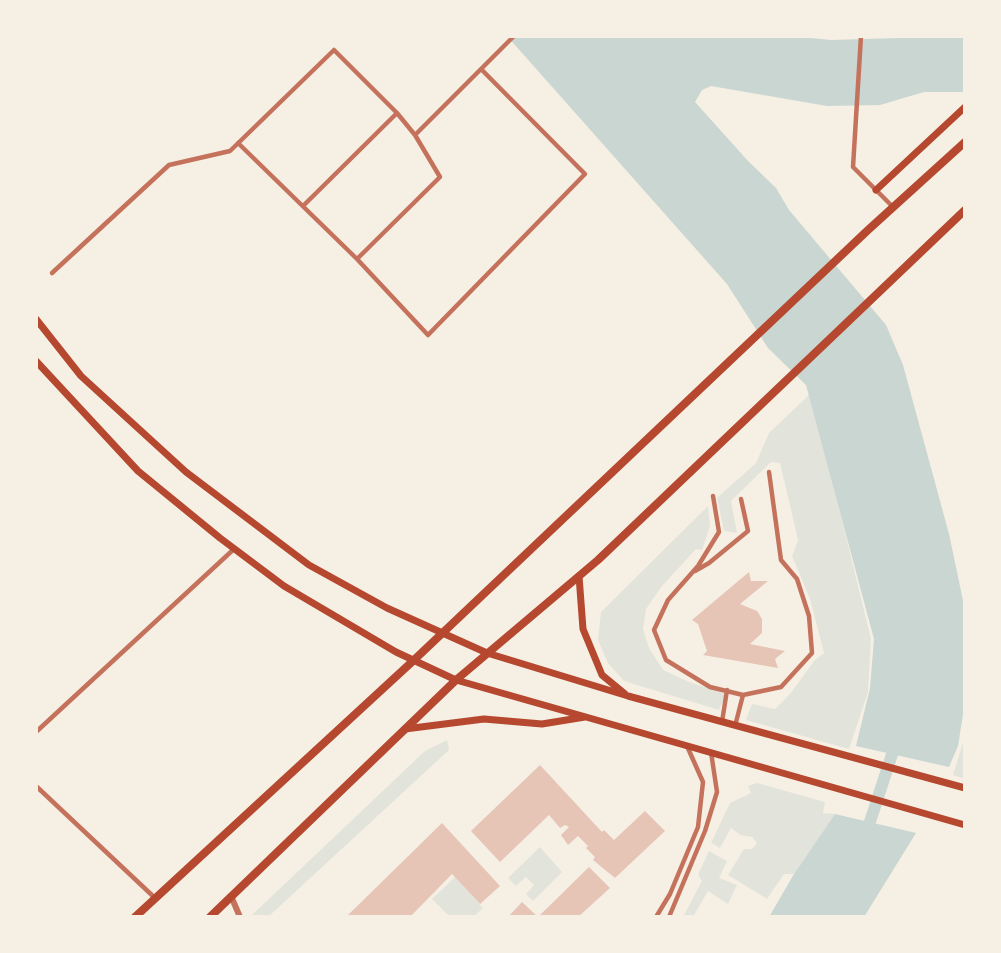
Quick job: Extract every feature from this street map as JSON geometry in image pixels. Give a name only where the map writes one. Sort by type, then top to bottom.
[{"type":"main road","points":[[876,190],[965,107]]},
{"type":"main road","points":[[135,917],[414,660],[867,230],[965,142]]},
{"type":"main road","points":[[210,917],[456,680],[579,576],[965,210]]},
{"type":"main road","points":[[36,319],[81,375],[186,472],[309,565],[387,608],[486,654],[735,726],[965,788]]},
{"type":"main road","points":[[36,361],[62,392],[138,471],[234,549],[284,586],[396,652],[456,680],[965,825]]},
{"type":"main road","points":[[579,576],[583,629],[602,675],[628,696]]},
{"type":"main road","points":[[405,729],[484,719],[542,724],[587,717]]},
{"type":"street","points":[[415,135],[514,36]]},
{"type":"street","points":[[861,36],[853,167],[893,207]]},
{"type":"street","points":[[52,273],[169,165],[230,151],[334,50],[397,113],[415,135],[440,177],[357,259]]},
{"type":"street","points":[[238,143],[357,259],[429,335],[585,174],[482,70]]},
{"type":"street","points":[[303,206],[397,113]]},
{"type":"street","points":[[713,496],[719,532],[693,572],[668,600],[654,630],[666,660],[710,687],[743,695],[781,687],[813,653],[809,616],[797,579],[782,560],[769,472]]},
{"type":"street","points":[[693,572],[709,563],[748,531],[741,499]]},
{"type":"street","points":[[36,732],[234,549]]},
{"type":"street","points":[[722,722],[727,690]]},
{"type":"street","points":[[735,726],[743,695]]},
{"type":"street","points":[[656,917],[670,894],[698,827],[703,782],[687,746]]},
{"type":"street","points":[[669,917],[701,841],[717,792],[711,752]]},
{"type":"street","points":[[36,786],[155,898]]},
{"type":"street","points":[[231,896],[240,917]]},
{"type":"shaded area","points":[[507,36],[791,36],[831,40],[965,36],[965,92],[924,92],[880,105],[827,106],[711,86],[702,90],[695,102],[748,161],[776,188],[789,210],[886,325],[903,365],[949,534],[965,610],[965,702],[958,746],[949,767],[856,746],[870,688],[874,639],[806,385],[768,348],[727,284]]},
{"type":"shaded area","points":[[811,393],[871,639],[868,692],[849,749],[746,720],[752,704],[775,709],[790,694],[814,661],[824,653],[810,599],[792,556],[798,540],[780,463],[771,462],[731,501],[737,533],[724,531],[717,498],[756,463],[769,433]]},
{"type":"shaded area","points":[[708,506],[710,526],[702,550],[696,549],[662,586],[646,609],[643,629],[649,648],[663,670],[689,682],[726,694],[719,710],[624,681],[608,663],[598,640],[601,612]]},
{"type":"shaded area","points":[[965,736],[965,779],[953,775]]},
{"type":"shaded area","points":[[447,740],[449,750],[268,917],[253,917],[253,914],[425,751]]},
{"type":"shaded area","points":[[757,783],[825,802],[823,813],[835,814],[794,874],[784,874],[767,899],[728,875],[744,849],[752,849],[757,843],[752,837],[740,835],[731,828],[720,848],[711,843],[730,803],[751,793],[748,786]]},
{"type":"shaded area","points":[[835,814],[916,833],[864,917],[769,917],[794,874]]},
{"type":"shaded area","points":[[540,847],[562,872],[533,901],[526,894],[534,885],[526,877],[516,886],[508,878]]},
{"type":"shaded area","points":[[709,851],[727,861],[719,878],[737,885],[728,904],[708,891],[693,917],[683,917],[702,881],[698,875]]},
{"type":"shaded area","points":[[455,877],[483,908],[473,917],[450,917],[432,899]]},
{"type":"building","points":[[749,572],[751,581],[768,581],[740,604],[757,611],[762,619],[762,633],[750,644],[785,651],[775,659],[778,668],[703,655],[707,651],[698,624],[692,620]]},
{"type":"building","points":[[540,765],[602,832],[604,830],[614,840],[645,811],[665,831],[615,878],[593,860],[595,857],[578,836],[568,845],[561,835],[569,827],[565,825],[560,828],[549,815],[500,862],[471,831]]},
{"type":"building","points":[[442,823],[500,886],[480,904],[452,874],[410,917],[346,917]]},
{"type":"building","points":[[589,867],[610,888],[578,917],[538,917]]},
{"type":"building","points":[[522,902],[538,917],[508,917]]},
{"type":"waterway","points":[[865,837],[897,739]]}]
